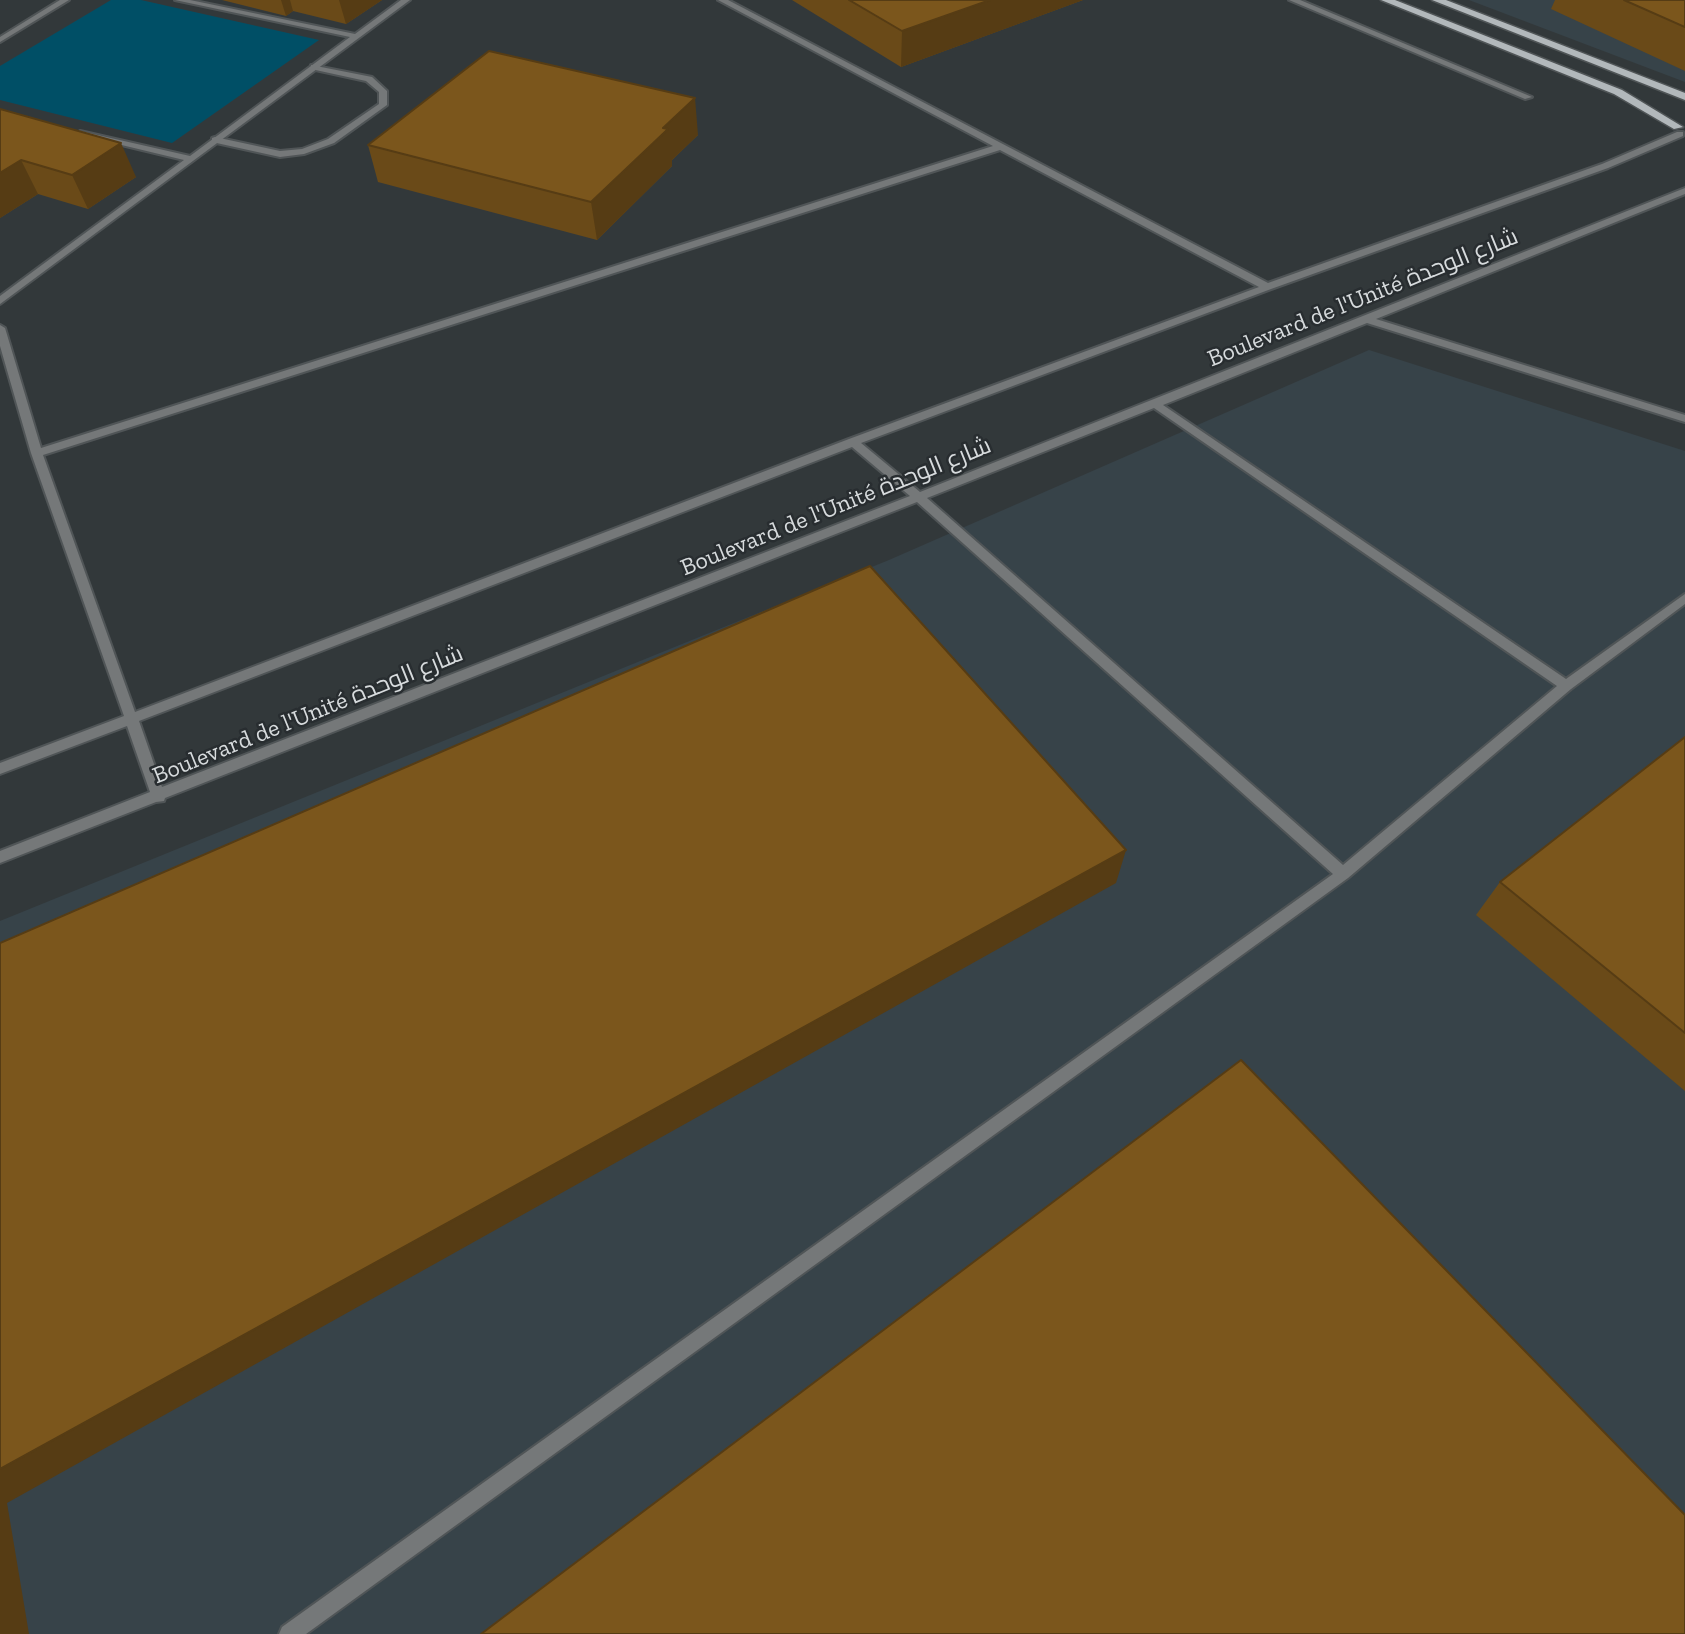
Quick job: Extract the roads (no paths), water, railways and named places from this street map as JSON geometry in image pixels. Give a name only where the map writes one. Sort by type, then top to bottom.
[{"type":"main road","points":[[1386,0],[1618,92],[1681,134],[1685,116]]},
{"type":"main road","points":[[1437,0],[1685,97]]},
{"type":"street","points":[[0,40],[65,0]]},
{"type":"street","points":[[179,0],[355,36]]},
{"type":"street","points":[[0,301],[406,0]]},
{"type":"street","points":[[722,0],[1266,287]]},
{"type":"street","points":[[1293,0],[1528,97]]},
{"type":"street","points":[[215,140],[280,153],[304,151],[331,141],[383,105],[383,91],[369,79],[314,67]]},
{"type":"street","points":[[76,131],[190,159]]},
{"type":"street","name":"Boulevard de l'Unité شارع الوحدة","points":[[0,769],[853,442],[1266,287],[1605,166],[1681,134]]},
{"type":"street","points":[[37,453],[999,147]]},
{"type":"street","name":"Boulevard de l'Unité شارع الوحدة","points":[[0,857],[159,797],[1155,404],[1685,191]]},
{"type":"street","points":[[1366,319],[1685,419]]},
{"type":"street","points":[[0,328],[37,453],[159,797]]},
{"type":"street","points":[[1155,404],[1566,686]]},
{"type":"street","points":[[853,442],[918,496],[1343,874]]},
{"type":"street","points":[[289,1634],[1343,874],[1566,686],[1685,598]]}]
